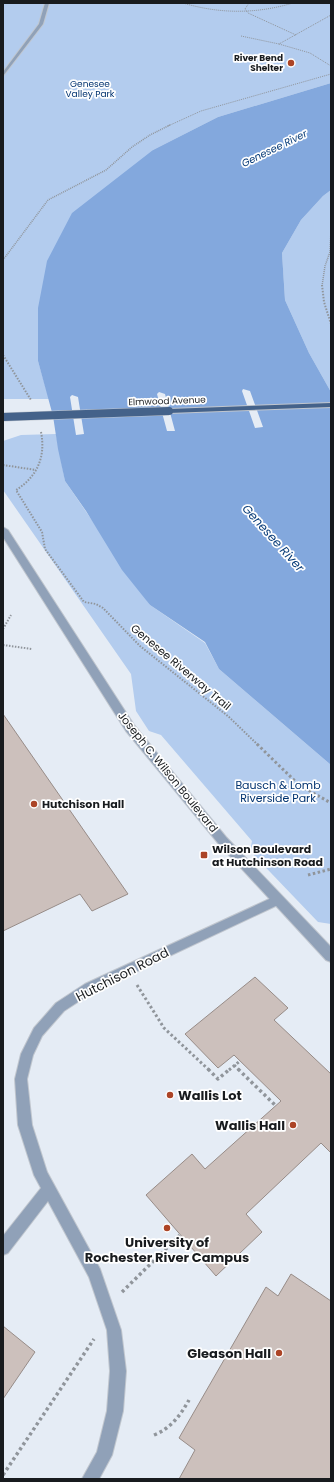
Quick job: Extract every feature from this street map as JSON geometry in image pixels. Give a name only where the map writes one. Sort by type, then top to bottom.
[{"type":"main road","name":"Elmwood Avenue","points":[[3,417],[331,406]]},
{"type":"street","points":[[3,75],[41,24],[47,3]]},
{"type":"street","name":"Joseph C. Wilson Boulevard","points":[[3,530],[130,728],[185,796],[278,900],[331,956]]},
{"type":"lane","name":"Hutchison Road","points":[[90,1479],[104,1455],[115,1411],[118,1370],[114,1330],[94,1274],[41,1175],[26,1125],[22,1099],[21,1079],[27,1054],[38,1032],[60,1007],[89,988],[278,900]]},
{"type":"lane","points":[[3,1248],[49,1188]]},
{"type":"path","points":[[183,3],[210,9],[245,10],[275,8],[292,3]]},
{"type":"path","points":[[245,10],[248,3]]},
{"type":"path","points":[[245,10],[254,17],[296,35]]},
{"type":"path","points":[[279,44],[331,15]]},
{"type":"path","points":[[241,36],[279,44],[310,53],[331,66]]},
{"type":"path","points":[[3,260],[48,200],[106,170],[132,147],[150,135],[201,111],[331,74]]},
{"type":"path","points":[[331,230],[328,242],[329,255],[325,266],[322,292],[323,306],[331,324]]},
{"type":"path","points":[[3,466],[36,470]]},
{"type":"path","name":"Genesee Riverway Trail","points":[[16,490],[42,532],[45,549],[84,602],[96,604],[103,608],[140,646],[229,717],[299,785],[331,803]]},
{"type":"path","points":[[3,629],[11,615]]},
{"type":"path","points":[[3,645],[32,649]]},
{"type":"path","points":[[308,875],[331,869]]},
{"type":"path","points":[[136,983],[164,1028],[218,1079],[240,1061]]},
{"type":"path","points":[[234,1065],[276,1106]]},
{"type":"path","points":[[122,1292],[180,1235]]},
{"type":"path","points":[[3,1475],[66,1383],[96,1335]]},
{"type":"path","points":[[154,1435],[166,1431],[176,1421],[189,1400]]},
{"type":"green space","name":"Genesee Valley Park","points":[[3,3],[331,3],[331,83],[218,117],[153,150],[38,361],[49,399],[3,399]]},
{"type":"green space","points":[[331,190],[331,392],[309,353],[285,300],[282,253],[301,220],[323,196]]},
{"type":"green space","name":"Bausch & Lomb Riverside Park","points":[[56,434],[65,481],[150,605],[205,643],[219,669],[331,765],[331,924],[318,922],[250,851],[252,841],[161,735],[149,731],[136,711],[131,674],[3,490],[3,441],[21,435]]},
{"type":"water","name":"Genesee River","points":[[331,83],[331,190],[323,196],[301,220],[282,253],[285,300],[309,353],[331,392],[331,765],[219,669],[205,642],[150,605],[122,570],[86,511],[65,481],[53,416],[38,361],[38,308],[47,261],[72,213],[153,150],[218,117]],"holes":[[[243,389],[250,391],[263,427],[255,428],[242,391]],[[159,392],[165,394],[175,431],[167,431],[157,394]],[[72,395],[78,397],[84,434],[76,435],[70,397]]]},
{"type":"building","name":"Hutchison Hall","points":[[3,714],[128,894],[92,911],[80,894],[3,931]]},
{"type":"building","name":"Wallis Hall","points":[[255,977],[288,1008],[274,1020],[331,1074],[331,1153],[321,1143],[246,1214],[262,1232],[216,1276],[146,1195],[192,1154],[205,1169],[281,1101],[234,1055],[218,1068],[185,1034]]},
{"type":"building","name":"Gleason Hall","points":[[291,1274],[331,1301],[331,1479],[179,1479],[195,1450],[179,1438],[266,1287],[278,1296]]},
{"type":"building","points":[[3,1326],[35,1352],[3,1399]]},
{"type":"place","name":"River Bend Shelter","points":[[291,63]]},
{"type":"place","name":"Hutchison Hall","points":[[34,804]]},
{"type":"place","name":"Wilson Boulevard at Hutchinson Road","points":[[204,855]]},
{"type":"place","name":"Wallis Lot","points":[[170,1095]]},
{"type":"place","name":"Wallis Hall","points":[[293,1125]]},
{"type":"place","name":"University of Rochester River Campus","points":[[167,1228]]},
{"type":"place","name":"Gleason Hall","points":[[279,1353]]}]
